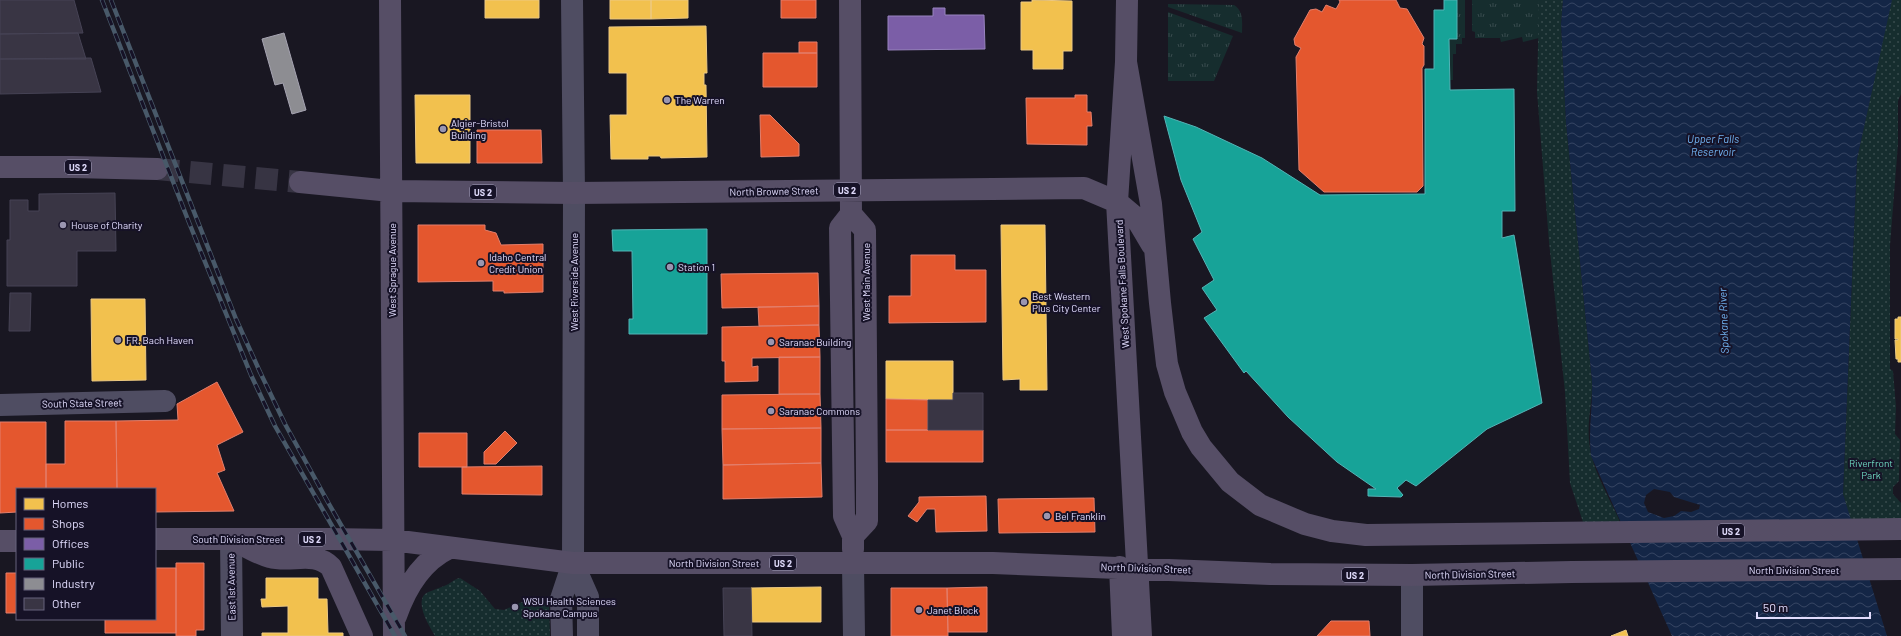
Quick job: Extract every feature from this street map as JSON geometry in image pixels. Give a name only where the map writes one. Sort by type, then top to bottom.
[{"type":"main road","name":"West Sprague Avenue","points":[[390,0],[392,540],[394,630]]},
{"type":"main road","name":"West Main Avenue","points":[[850,0],[851,214],[865,230],[867,480],[867,521],[853,536],[853,564]]},
{"type":"main road","name":"West Spokane Falls Boulevard","points":[[1126,0],[1126,62],[1117,202],[1129,568]]},
{"type":"main road","points":[[1126,62],[1152,204],[1154,249]]},
{"type":"main road","name":"US 2","points":[[0,167],[157,169]]},
{"type":"main road","name":"US 2","points":[[300,182],[391,191]]},
{"type":"main road","name":"North Browne Street","points":[[391,191],[574,193],[1084,188],[1117,202],[1136,218],[1154,249]]},
{"type":"main road","name":"US 2","points":[[1154,249],[1167,364],[1182,411],[1201,447],[1230,482],[1260,505],[1305,524],[1332,531],[1366,535],[1900,529]]},
{"type":"main road","points":[[231,539],[272,558],[316,558],[326,562],[331,567],[362,636]]},
{"type":"main road","name":"South Division Street","points":[[156,540],[392,540]]},
{"type":"main road","name":"North Division Street","points":[[392,540],[573,563],[993,563],[1270,574],[1412,575],[1901,569]]},
{"type":"main road","points":[[0,541],[16,541]]},
{"type":"main road","points":[[394,630],[407,591],[417,575],[427,562],[449,548]]},
{"type":"main road","points":[[1123,636],[1129,568]]},
{"type":"main road","points":[[1129,568],[1141,636]]},
{"type":"street","name":"West Riverside Avenue","points":[[572,0],[574,193],[573,563]]},
{"type":"street","name":"South State Street","points":[[0,405],[165,401]]},
{"type":"street","name":"East 1st Avenue","points":[[231,539],[232,636]]},
{"type":"street","points":[[562,636],[561,599],[573,563]]},
{"type":"street","points":[[573,563],[588,597],[588,636]]},
{"type":"street","points":[[853,564],[854,636]]},
{"type":"street","points":[[1412,575],[1412,636]]},
{"type":"green space","points":[[1457,0],[1465,0],[1465,38],[1462,38],[1462,44],[1456,44],[1456,54],[1453,54],[1453,80],[1450,80],[1449,39],[1457,39]]},
{"type":"green space","points":[[1472,0],[1539,0],[1539,38],[1523,42],[1522,37],[1501,42],[1500,38],[1475,38],[1475,32],[1472,31]]},
{"type":"green space","points":[[1539,0],[1563,0],[1561,24],[1566,123],[1592,381],[1589,425],[1590,450],[1596,471],[1620,522],[1583,522],[1570,483],[1565,392],[1549,242],[1537,92]]},
{"type":"green space","name":"Riverfront Park","points":[[1891,0],[1901,0],[1901,94],[1898,101],[1898,144],[1890,245],[1890,369],[1893,371],[1896,407],[1895,434],[1900,440],[1899,481],[1893,487],[1893,494],[1901,503],[1901,519],[1850,519],[1843,494],[1857,159]]},
{"type":"green space","points":[[1168,4],[1234,5],[1241,14],[1242,33],[1168,7]]},
{"type":"green space","points":[[1168,12],[1233,36],[1214,81],[1168,81]]},
{"type":"green space","points":[[460,578],[480,591],[495,609],[504,610],[522,602],[549,604],[550,636],[435,636],[427,622],[423,610],[422,600],[424,595]]},
{"type":"water","name":"Upper Falls Reservoir","points":[[1563,0],[1892,0],[1857,159],[1843,494],[1887,636],[1672,636],[1591,456],[1590,437],[1592,381],[1566,123],[1561,24]],"holes":[[[1654,489],[1670,492],[1674,497],[1700,505],[1699,509],[1691,512],[1681,511],[1674,516],[1664,518],[1648,512],[1644,503],[1646,495]]]},
{"type":"building: Homes","points":[[485,0],[539,0],[539,18],[485,18]]},
{"type":"building: Homes","points":[[610,0],[651,0],[651,19],[610,19]]},
{"type":"building: Homes","points":[[651,0],[688,0],[688,18],[651,19]]},
{"type":"building: Homes","points":[[1032,0],[1072,1],[1072,51],[1063,51],[1063,69],[1033,69],[1033,50],[1021,50],[1021,2],[1032,2]]},
{"type":"building: Homes","name":"The Warren","points":[[706,26],[707,73],[704,73],[704,85],[706,85],[707,157],[661,158],[660,156],[648,156],[648,159],[611,159],[610,115],[627,115],[627,73],[609,73],[609,27]]},
{"type":"building: Homes","name":"Algier-Bristol Building","points":[[415,95],[470,95],[470,163],[416,163]]},
{"type":"building: Homes","name":"Best Western Plus City Center","points":[[1001,225],[1045,225],[1047,390],[1020,390],[1020,379],[1003,380]]},
{"type":"building: Homes","name":"FR. Bach Haven","points":[[91,299],[145,299],[146,380],[92,381]]},
{"type":"building: Homes","points":[[1898,317],[1901,317],[1901,362],[1898,362],[1898,359],[1896,359],[1895,340],[1898,339],[1895,339],[1895,319],[1898,319]]},
{"type":"building: Homes","points":[[886,361],[953,361],[953,400],[886,399]]},
{"type":"building: Homes","points":[[266,578],[318,578],[318,599],[327,599],[328,633],[343,633],[343,636],[262,636],[262,633],[288,633],[288,606],[262,607],[261,599],[266,599]]},
{"type":"building: Homes","points":[[821,587],[821,622],[752,622],[751,588]]},
{"type":"building: Homes","points":[[1626,630],[1628,636],[1611,636]]},
{"type":"building: Shops","points":[[781,0],[816,0],[816,18],[781,18]]},
{"type":"building: Shops","points":[[1339,0],[1396,0],[1400,8],[1407,9],[1424,38],[1422,44],[1424,46],[1424,65],[1422,68],[1423,186],[1417,192],[1324,192],[1299,170],[1296,57],[1301,48],[1295,45],[1294,39],[1310,10],[1316,9],[1322,12],[1326,5],[1336,9],[1340,2]]},
{"type":"building: Shops","points":[[799,42],[817,42],[817,53],[799,53]]},
{"type":"building: Shops","points":[[763,53],[817,53],[817,87],[763,87]]},
{"type":"building: Shops","points":[[1075,95],[1087,95],[1087,112],[1091,112],[1092,126],[1087,126],[1087,145],[1027,144],[1026,98],[1075,98]]},
{"type":"building: Shops","points":[[760,115],[770,115],[799,144],[799,156],[761,157]]},
{"type":"building: Shops","points":[[477,130],[541,130],[542,163],[477,163]]},
{"type":"building: Shops","name":"Idaho Central Credit Union","points":[[418,225],[485,225],[485,230],[496,233],[501,245],[543,244],[543,292],[504,293],[504,291],[493,291],[493,281],[418,282]]},
{"type":"building: Shops","points":[[911,255],[955,255],[955,270],[986,270],[986,322],[889,323],[889,296],[911,296]]},
{"type":"building: Shops","points":[[818,273],[819,306],[722,308],[721,274]]},
{"type":"building: Shops","points":[[819,306],[819,325],[759,326],[758,307]]},
{"type":"building: Shops","name":"Saranac Building","points":[[819,325],[820,357],[752,358],[752,367],[758,366],[758,381],[725,382],[725,361],[722,361],[722,327]]},
{"type":"building: Shops","points":[[779,357],[820,357],[820,394],[779,394]]},
{"type":"building: Shops","points":[[217,382],[243,432],[217,445],[225,470],[217,473],[234,511],[156,512],[156,488],[117,488],[116,421],[178,420],[177,404]]},
{"type":"building: Shops","name":"Saranac Commons","points":[[820,394],[821,428],[722,429],[722,395]]},
{"type":"building: Shops","points":[[886,399],[928,400],[928,430],[886,430]]},
{"type":"building: Shops","points":[[65,421],[116,421],[117,488],[46,488],[46,464],[65,464]]},
{"type":"building: Shops","points":[[0,422],[46,422],[46,488],[16,488],[16,512],[0,513]]},
{"type":"building: Shops","points":[[821,428],[821,463],[723,465],[722,429]]},
{"type":"building: Shops","points":[[886,430],[983,430],[983,462],[886,462]]},
{"type":"building: Shops","points":[[505,431],[517,443],[496,464],[484,464],[484,452]]},
{"type":"building: Shops","points":[[419,433],[467,433],[467,467],[419,467]]},
{"type":"building: Shops","points":[[821,463],[822,497],[723,499],[723,465]]},
{"type":"building: Shops","points":[[542,466],[542,495],[462,494],[462,467]]},
{"type":"building: Shops","points":[[986,496],[987,531],[936,532],[935,509],[927,509],[917,522],[908,516],[919,502],[919,497]]},
{"type":"building: Shops","name":"Bel Franklin","points":[[1094,498],[1095,532],[999,533],[998,499]]},
{"type":"building: Shops","points":[[176,563],[204,563],[204,630],[196,630],[196,636],[176,636]]},
{"type":"building: Shops","points":[[156,568],[176,568],[176,633],[105,633],[105,620],[156,620]]},
{"type":"building: Shops","points":[[6,573],[16,573],[16,613],[6,613]]},
{"type":"building: Shops","points":[[987,587],[987,632],[948,632],[947,588]]},
{"type":"building: Shops","name":"Janet Block","points":[[891,588],[947,588],[948,636],[891,636]]},
{"type":"building: Shops","points":[[1331,621],[1369,621],[1370,636],[1317,636]]},
{"type":"building: Offices","points":[[933,8],[945,8],[945,15],[984,15],[985,49],[888,50],[888,16],[933,16]]},
{"type":"building: Public","points":[[1444,0],[1457,0],[1457,39],[1449,39],[1450,90],[1514,89],[1515,211],[1502,211],[1502,238],[1514,235],[1542,403],[1487,429],[1416,486],[1406,480],[1397,488],[1403,495],[1401,497],[1368,496],[1368,489],[1376,489],[1337,462],[1288,417],[1246,371],[1244,373],[1204,318],[1217,310],[1202,288],[1214,280],[1193,239],[1202,232],[1181,180],[1164,116],[1196,127],[1262,158],[1320,195],[1425,194],[1425,69],[1434,69],[1434,10],[1444,10]]},
{"type":"building: Public","name":"Station 1","points":[[707,229],[707,334],[629,334],[629,319],[633,319],[632,251],[613,251],[612,230]]},
{"type":"building: Industry","points":[[284,33],[306,110],[292,114],[283,83],[275,85],[262,39]]},
{"type":"building: Other","points":[[0,0],[74,0],[83,33],[0,34]]},
{"type":"building: Other","points":[[78,33],[86,59],[0,59],[0,34]]},
{"type":"building: Other","points":[[91,58],[101,92],[0,94],[0,59]]},
{"type":"building: Other","name":"House of Charity","points":[[115,193],[116,251],[77,251],[77,286],[7,286],[7,240],[10,240],[10,200],[28,200],[28,211],[39,211],[39,194]]},
{"type":"building: Other","points":[[10,293],[31,293],[30,331],[9,331]]},
{"type":"building: Other","points":[[953,393],[983,393],[983,430],[928,430],[928,400],[953,400]]},
{"type":"building: Other","points":[[723,588],[751,588],[752,636],[724,636]]},
{"type":"tunnel","points":[[157,169],[300,182]]},
{"type":"railway","points":[[102,0],[190,225],[251,375],[275,426],[395,636]]},
{"type":"railway","points":[[111,0],[236,319],[260,372],[285,424],[405,636]]},
{"type":"place","name":"The Warren","points":[[667,100]]},
{"type":"place","name":"Algier-Bristol Building","points":[[443,129]]},
{"type":"place","name":"House of Charity","points":[[63,225]]},
{"type":"place","name":"Idaho Central Credit Union","points":[[481,263]]},
{"type":"place","name":"Station 1","points":[[670,267]]},
{"type":"place","name":"Best Western Plus City Center","points":[[1024,302]]},
{"type":"place","name":"FR. Bach Haven","points":[[118,340]]},
{"type":"place","name":"Saranac Building","points":[[771,342]]},
{"type":"place","name":"Saranac Commons","points":[[771,411]]},
{"type":"place","name":"Bel Franklin","points":[[1047,516]]},
{"type":"place","name":"WSU Health Sciences Spokane Campus","points":[[515,607]]},
{"type":"place","name":"Janet Block","points":[[919,610]]},
{"type":"water label","name":"Spokane River","points":[[1723,321]]}]
